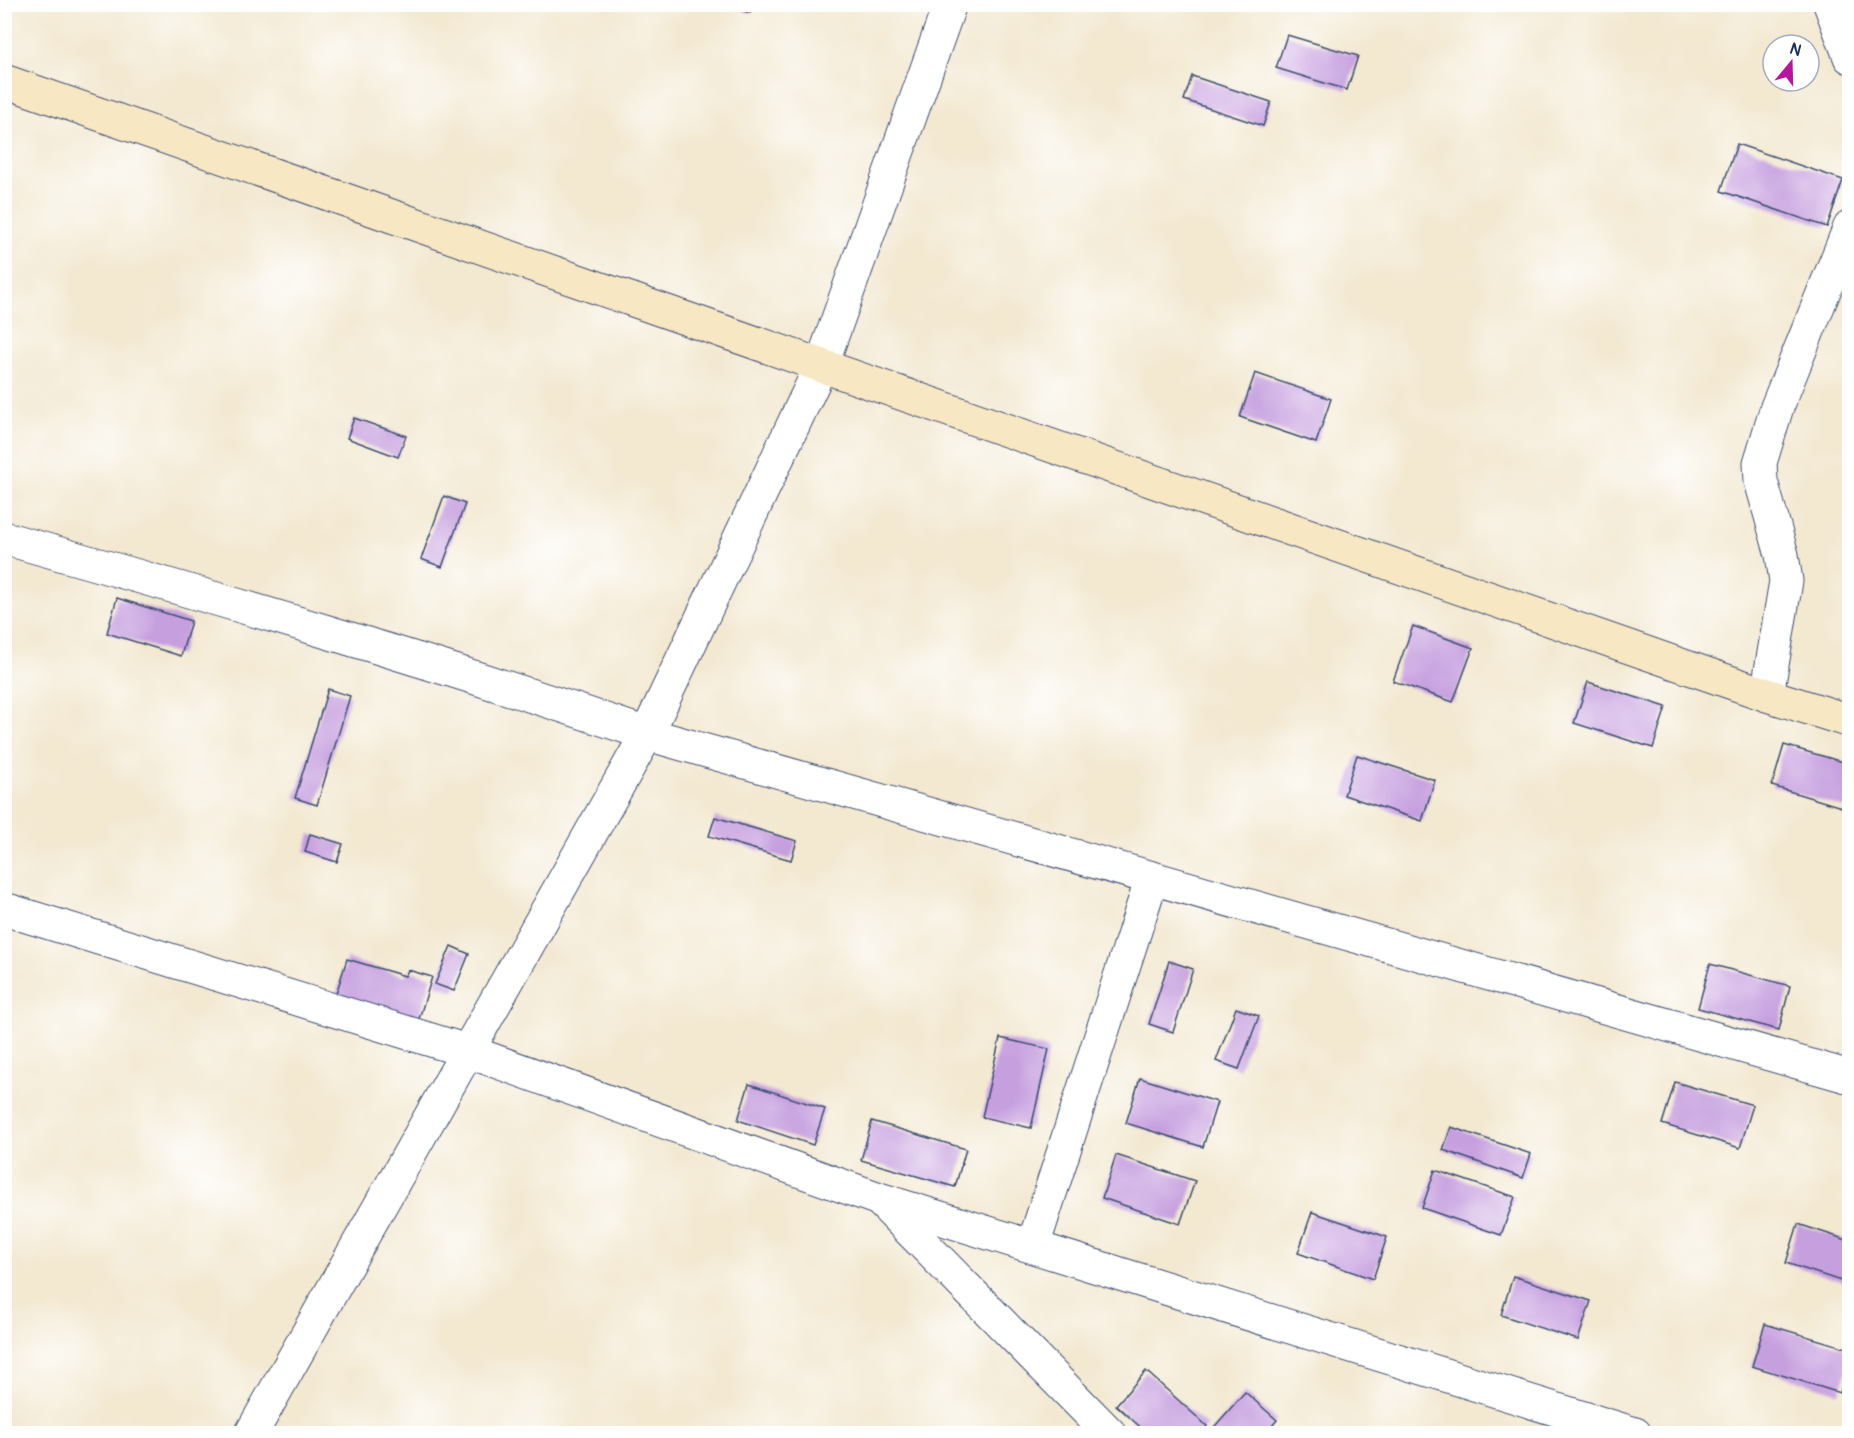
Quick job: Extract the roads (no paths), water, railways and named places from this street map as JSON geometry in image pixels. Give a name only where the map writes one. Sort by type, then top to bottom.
[{"type":"main road","points":[[4,81],[1767,695],[1850,721]]},
{"type":"street","points":[[251,1434],[647,734],[822,364],[950,4]]},
{"type":"street","points":[[1830,4],[1850,57]]},
{"type":"street","points":[[1767,695],[1786,581],[1785,566],[1761,481],[1760,463],[1776,407],[1850,227]]},
{"type":"street","points":[[4,538],[278,616],[531,694],[647,734],[1850,1077]]},
{"type":"street","points":[[1033,1246],[1152,878]]},
{"type":"street","points":[[4,909],[467,1051],[879,1199],[1635,1434]]},
{"type":"street","points":[[879,1199],[1110,1434]]}]
